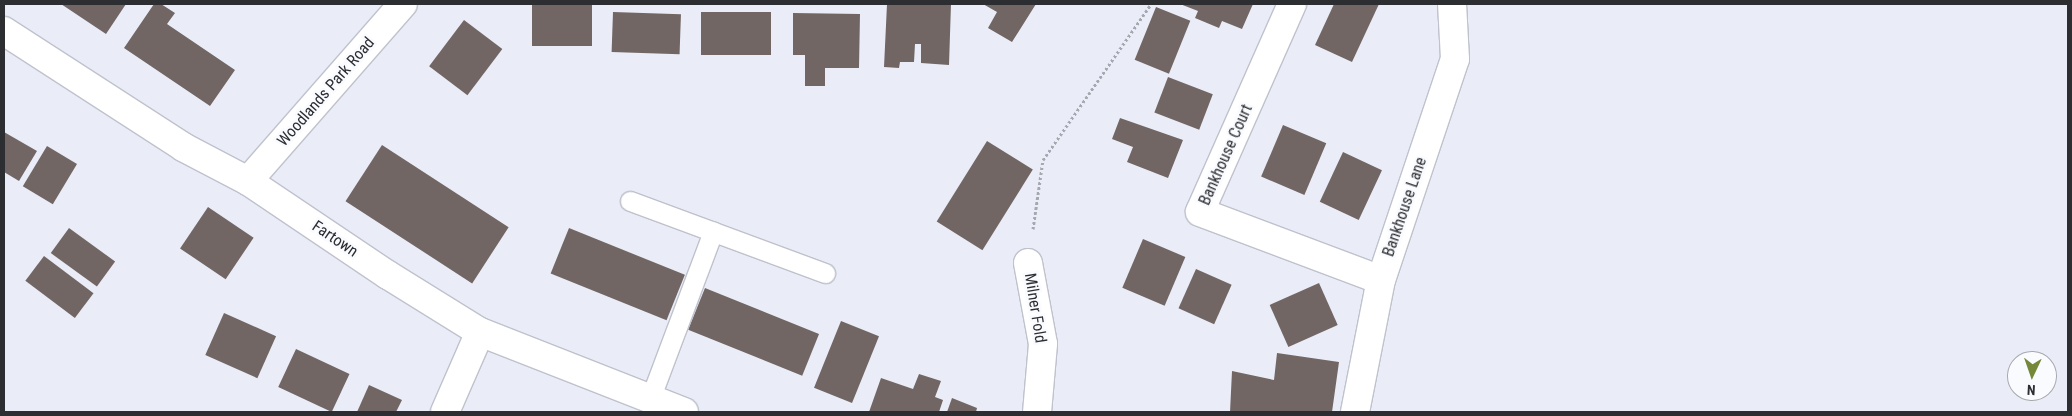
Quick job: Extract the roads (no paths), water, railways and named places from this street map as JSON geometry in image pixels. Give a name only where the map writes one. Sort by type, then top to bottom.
[{"type":"street","name":"Woodlands Park Road","points":[[248,181],[403,4]]},
{"type":"street","name":"Bankhouse Court","points":[[1292,4],[1200,212],[1381,280]]},
{"type":"street","name":"Bankhouse Lane","points":[[1355,412],[1381,280],[1455,60],[1452,4]]},
{"type":"street","name":"Fartown","points":[[4,31],[184,147],[248,181],[388,275],[480,332],[684,412]]},
{"type":"street","name":"Milner Fold","points":[[1028,263],[1043,344],[1037,412]]},
{"type":"street","points":[[445,412],[480,332]]},
{"type":"lane","points":[[630,201],[825,273]]},
{"type":"lane","points":[[650,399],[713,231]]}]
